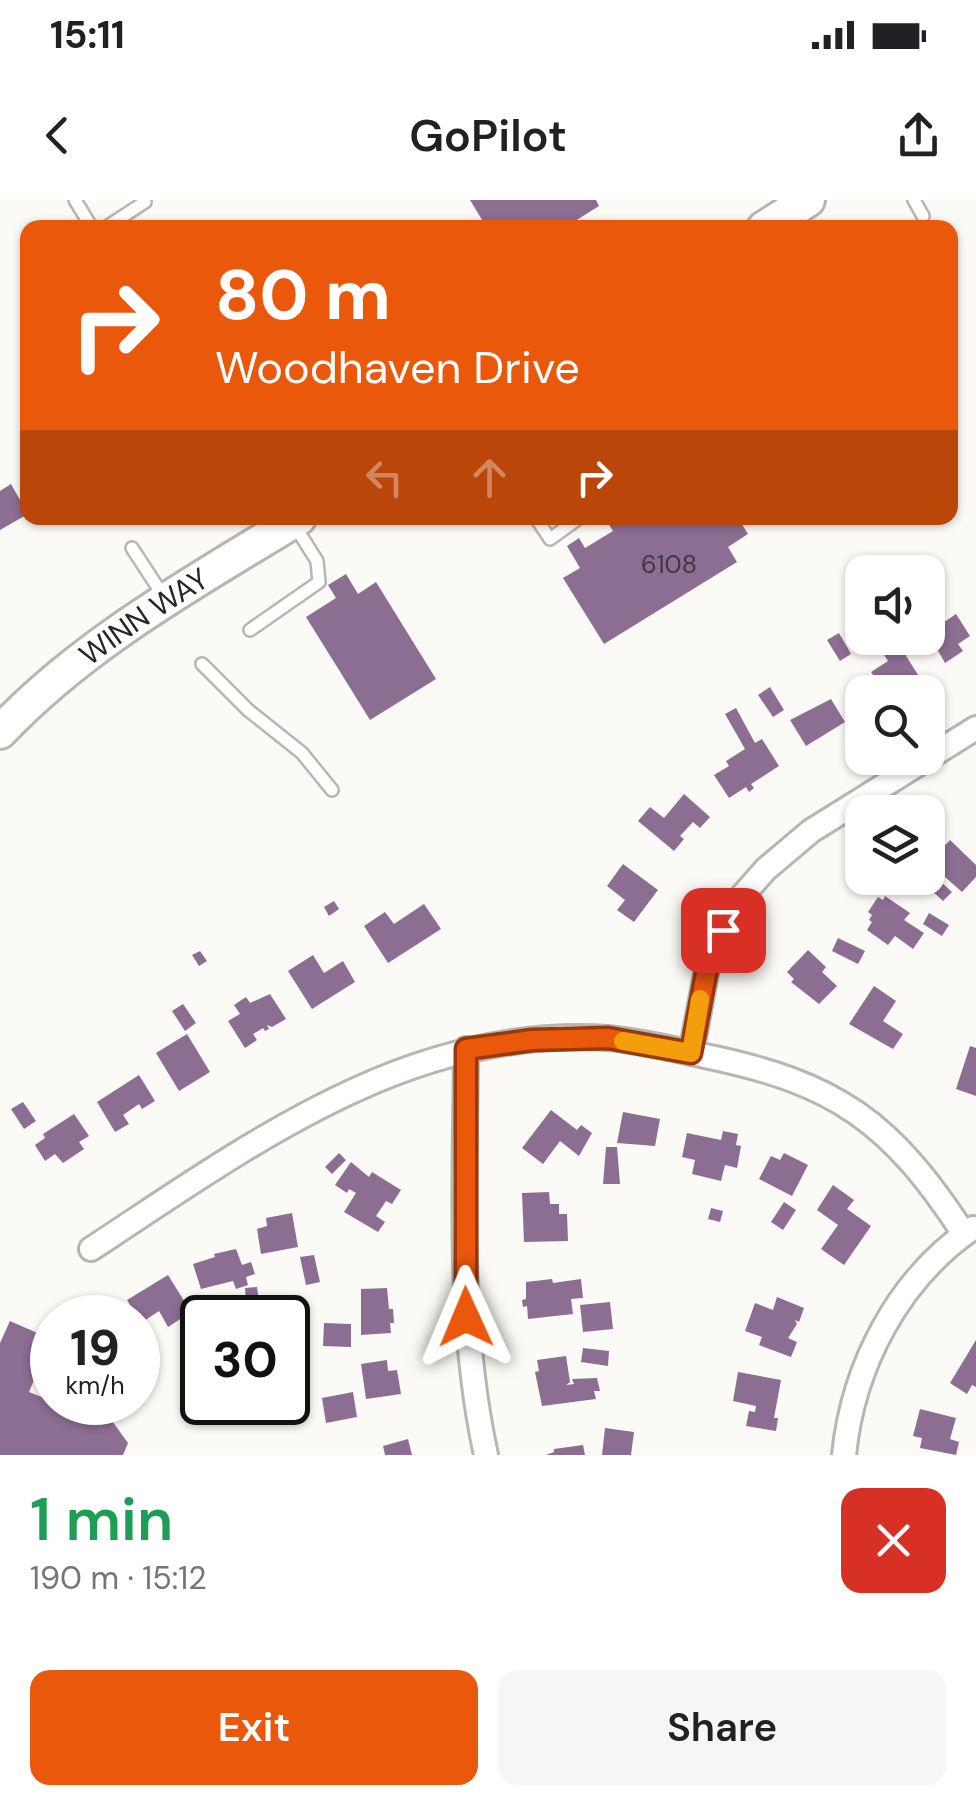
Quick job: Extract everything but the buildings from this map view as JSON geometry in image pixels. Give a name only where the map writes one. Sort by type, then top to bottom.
[{"type":"street","points":[[777,220],[808,200]]},
{"type":"street","name":"WINN WAY","points":[[0,732],[58,678],[125,626],[283,525]]},
{"type":"street","points":[[691,1053],[708,963],[742,896],[810,830],[976,728]]},
{"type":"street","points":[[90,1249],[310,1109],[402,1070],[466,1049],[532,1040],[608,1038],[735,1062],[799,1082],[841,1102],[873,1124],[902,1150],[970,1230],[922,1271],[891,1314],[868,1357],[854,1398],[844,1455]]},
{"type":"street","points":[[466,1049],[466,1317],[477,1414],[486,1455]]},
{"type":"lane","points":[[914,200],[923,216]]},
{"type":"lane","points":[[117,220],[145,202]]},
{"type":"lane","points":[[250,630],[319,582],[316,561],[292,525]]},
{"type":"lane","points":[[541,525],[550,539],[569,525]]},
{"type":"lane","points":[[132,548],[166,600]]},
{"type":"lane","points":[[202,664],[248,710],[302,753],[332,790]]},
{"type":"slow traffic","points":[[623,1041],[691,1053],[700,999]]},
{"type":"route","points":[[466,1317],[466,1049],[532,1040],[608,1038],[691,1053],[708,963],[723,930]]}]
